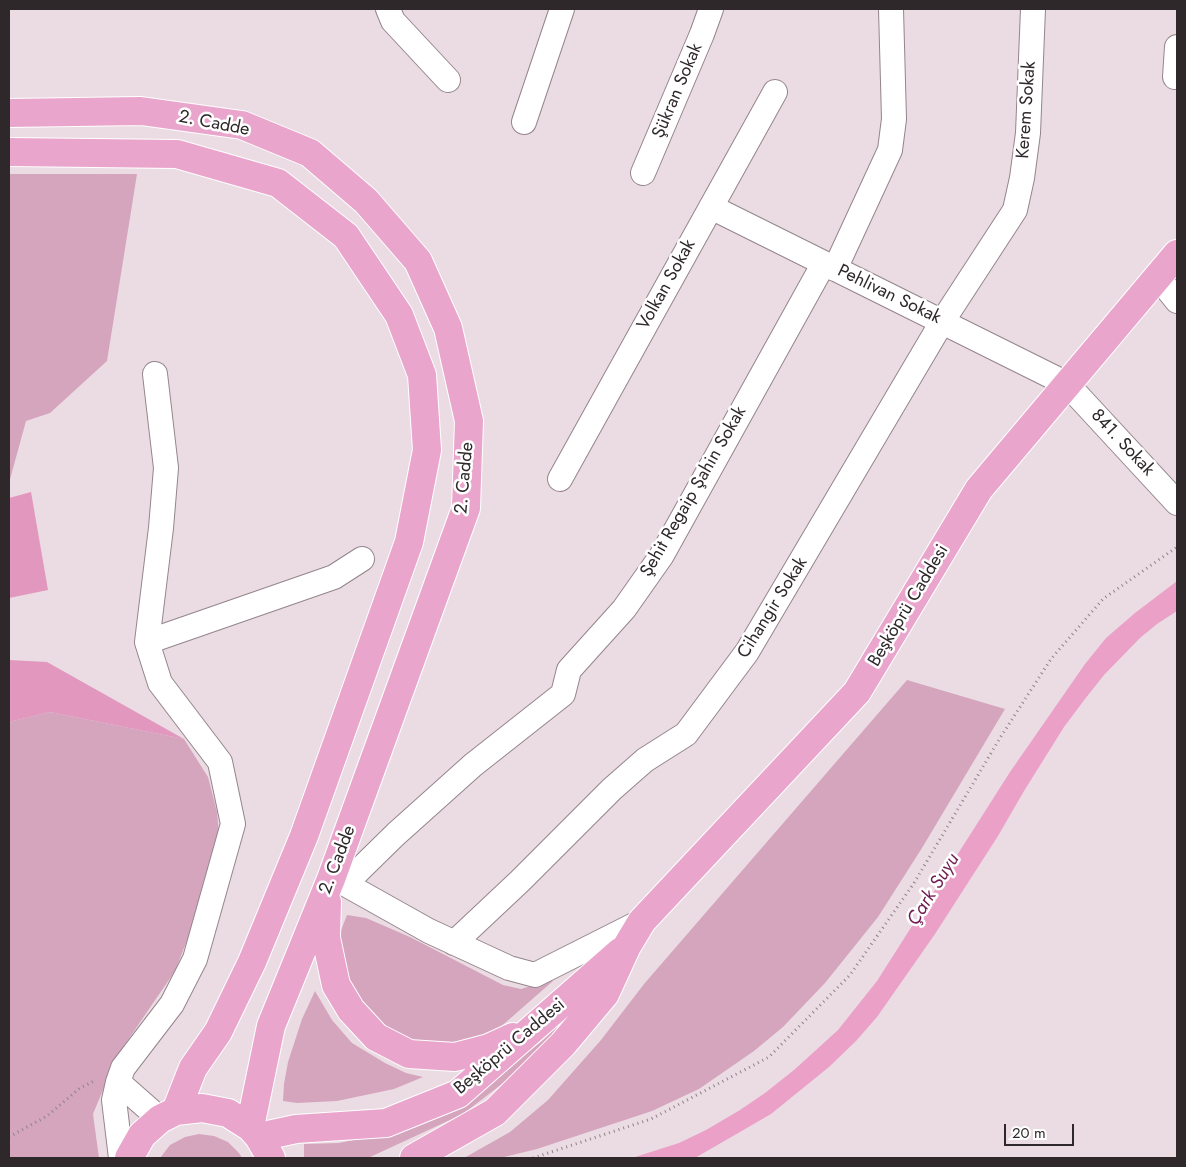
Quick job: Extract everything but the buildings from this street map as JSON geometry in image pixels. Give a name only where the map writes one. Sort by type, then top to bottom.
[{"type":"main road","name":"2. Cadde","points":[[9,113],[141,111],[242,126],[310,153],[366,201],[418,261],[448,328],[469,421],[466,508],[334,884],[270,1026],[260,1140]]},
{"type":"main road","points":[[9,152],[177,154],[278,182],[346,236],[399,315],[422,375],[427,450],[409,542],[304,836],[252,962],[218,1032],[193,1068],[168,1115],[142,1135],[129,1158]]},
{"type":"main road","name":"Beşköprü Caddesi","points":[[414,1158],[495,1112],[563,1044],[605,994],[627,946],[642,921],[857,692],[980,489],[1066,384],[1177,254]]},
{"type":"main road","points":[[334,884],[326,938],[336,985],[350,1010],[376,1037],[409,1054],[455,1057],[489,1048],[535,1026]]},
{"type":"main road","name":"Beşköprü Caddesi","points":[[260,1140],[296,1129],[386,1123],[458,1094],[627,946]]},
{"type":"main road","points":[[168,1115],[202,1108],[228,1113],[260,1140]]},
{"type":"street","points":[[388,9],[393,22],[448,80]]},
{"type":"street","points":[[524,122],[562,9]]},
{"type":"street","name":"Şükran Sokak","points":[[642,173],[712,9]]},
{"type":"street","name":"Şehit Regaip Şahin Sokak","points":[[334,884],[396,834],[473,765],[564,694],[570,670],[624,609],[662,555],[830,266],[890,150],[894,118],[891,9]]},
{"type":"street","name":"Kerem Sokak","points":[[1015,210],[1022,178],[1028,133],[1033,9]]},
{"type":"street","points":[[1174,77],[1177,47]]},
{"type":"street","name":"Volkan Sokak","points":[[560,479],[775,92]]},
{"type":"street","name":"Pehlivan Sokak","points":[[711,207],[1066,384]]},
{"type":"street","name":"Cihangir Sokak","points":[[454,942],[520,881],[612,789],[645,760],[686,734],[748,652],[942,322],[1015,210]]},
{"type":"street","points":[[1157,276],[1177,301]]},
{"type":"street","points":[[121,1158],[114,1100],[120,1075],[172,1004],[195,960],[233,824],[220,762],[160,683],[147,642],[161,528],[166,468],[155,374]]},
{"type":"street","name":"841. Sokak","points":[[1066,384],[1177,502]]},
{"type":"street","points":[[147,642],[334,578],[362,559]]},
{"type":"street","points":[[334,884],[509,968],[535,974],[642,921]]},
{"type":"street","points":[[120,1075],[168,1115]]},
{"type":"path","points":[[533,1158],[651,1119],[769,1057],[850,975],[914,883],[1000,738],[1051,659],[1103,599],[1177,547]]},
{"type":"path","points":[[9,1137],[47,1116],[80,1088],[120,1075]]},
{"type":"shaded area","points":[[9,174],[137,174],[107,361],[50,413],[26,421],[9,483]]},
{"type":"shaded area","points":[[31,492],[48,590],[9,598],[9,498]]},
{"type":"shaded area","points":[[1177,581],[1177,611],[1140,638],[1104,675],[1064,727],[998,836],[935,934],[877,1017],[856,1041],[829,1067],[771,1114],[695,1158],[632,1158],[679,1143],[740,1110],[794,1070],[838,1030],[877,981],[1010,772],[1085,664],[1106,638]]},
{"type":"shaded area","points":[[9,660],[47,662],[184,739],[50,712],[9,722]]},
{"type":"shaded area","points":[[907,680],[1005,709],[922,848],[878,917],[825,983],[783,1027],[754,1051],[699,1089],[652,1111],[537,1149],[500,1158],[464,1158],[510,1132],[548,1100],[601,1040],[644,984]]},
{"type":"shaded area","points":[[50,712],[184,739],[208,777],[217,812],[221,854],[175,971],[117,1056],[93,1114],[99,1158],[9,1158],[9,722]]},
{"type":"shaded area","points":[[347,915],[366,918],[410,937],[503,985],[521,989],[550,980],[553,981],[497,1030],[476,1041],[451,1046],[424,1043],[401,1036],[375,1021],[359,1004],[338,953],[340,933]]},
{"type":"shaded area","points":[[315,991],[332,1020],[352,1043],[385,1063],[406,1073],[423,1077],[394,1089],[337,1101],[297,1103],[283,1101],[288,1062],[302,1019]]},
{"type":"shaded area","points":[[574,1007],[577,1007],[533,1060],[463,1114],[368,1158],[304,1158],[304,1144],[339,1143],[383,1134],[474,1094],[542,1041],[568,1016]]},
{"type":"shaded area","points":[[199,1134],[214,1136],[228,1142],[242,1158],[160,1158],[170,1145],[185,1137]]},
{"type":"water label","name":"Çark Suyu","points":[[934,890]]}]
